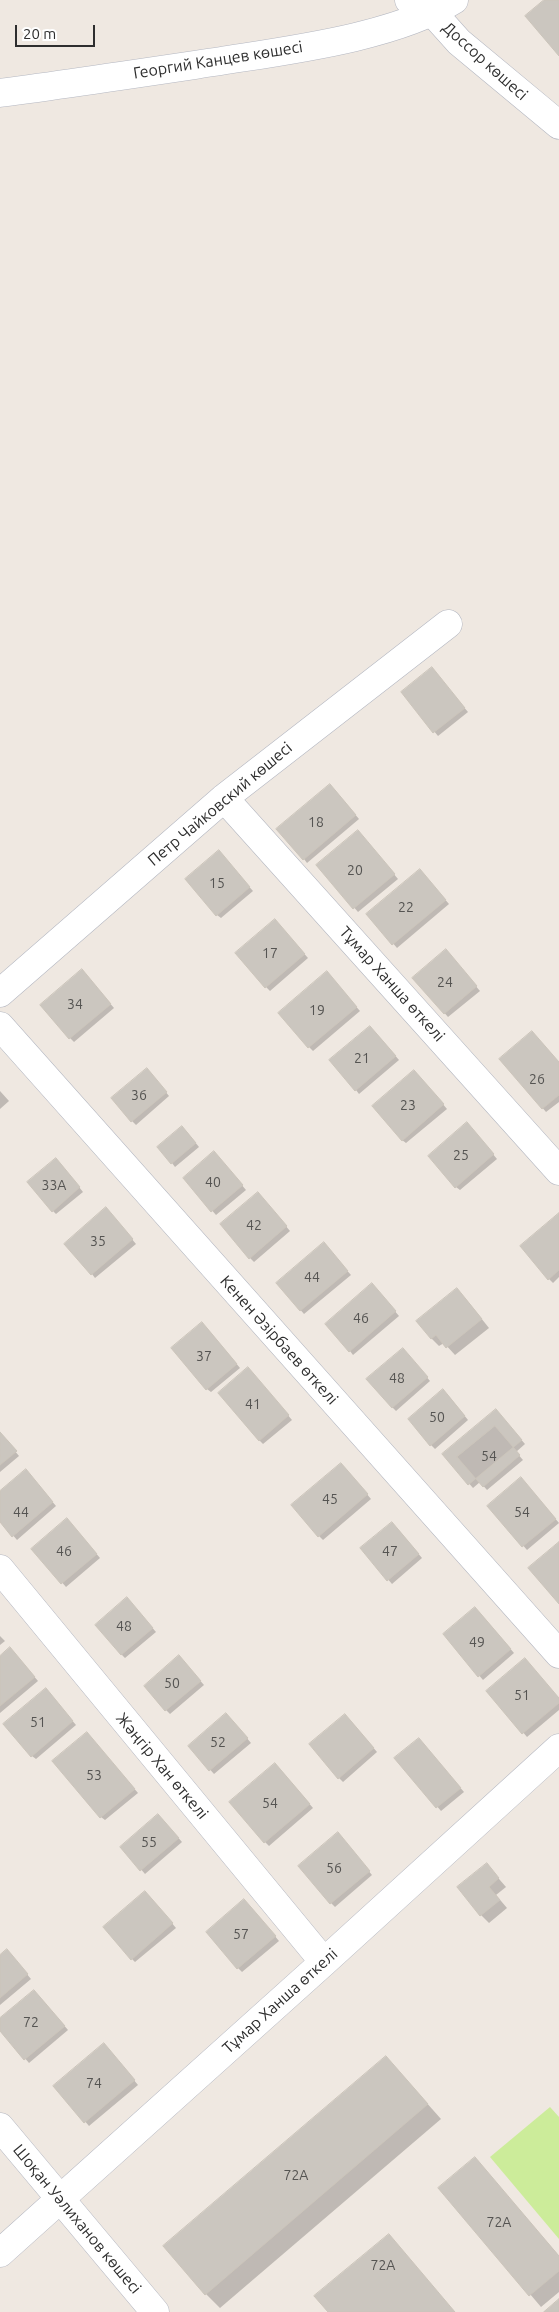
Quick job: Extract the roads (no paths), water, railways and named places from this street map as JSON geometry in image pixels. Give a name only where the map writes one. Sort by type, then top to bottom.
[{"type":"street","name":"Доссор көшесі","points":[[408,0],[444,6],[460,42],[559,125]]},
{"type":"street","name":"Георгий Канцев көшесі","points":[[0,93],[295,50],[369,33],[444,6]]},
{"type":"street","name":"Петр Чайковский көшесі","points":[[0,993],[224,798],[448,624]]},
{"type":"street","name":"Тұмар Ханша өткелі","points":[[224,798],[559,1171]]},
{"type":"street","name":"Кенен Әзірбаев өткелі","points":[[0,1026],[559,1654]]},
{"type":"street","name":"Жәңгір Хан өткелі","points":[[0,1569],[324,1962]]},
{"type":"street","name":"Тұмар Ханша өткелі","points":[[0,2253],[559,1748]]},
{"type":"street","name":"Шоқан Уәлиханов көшесі","points":[[0,2127],[155,2312]]}]
